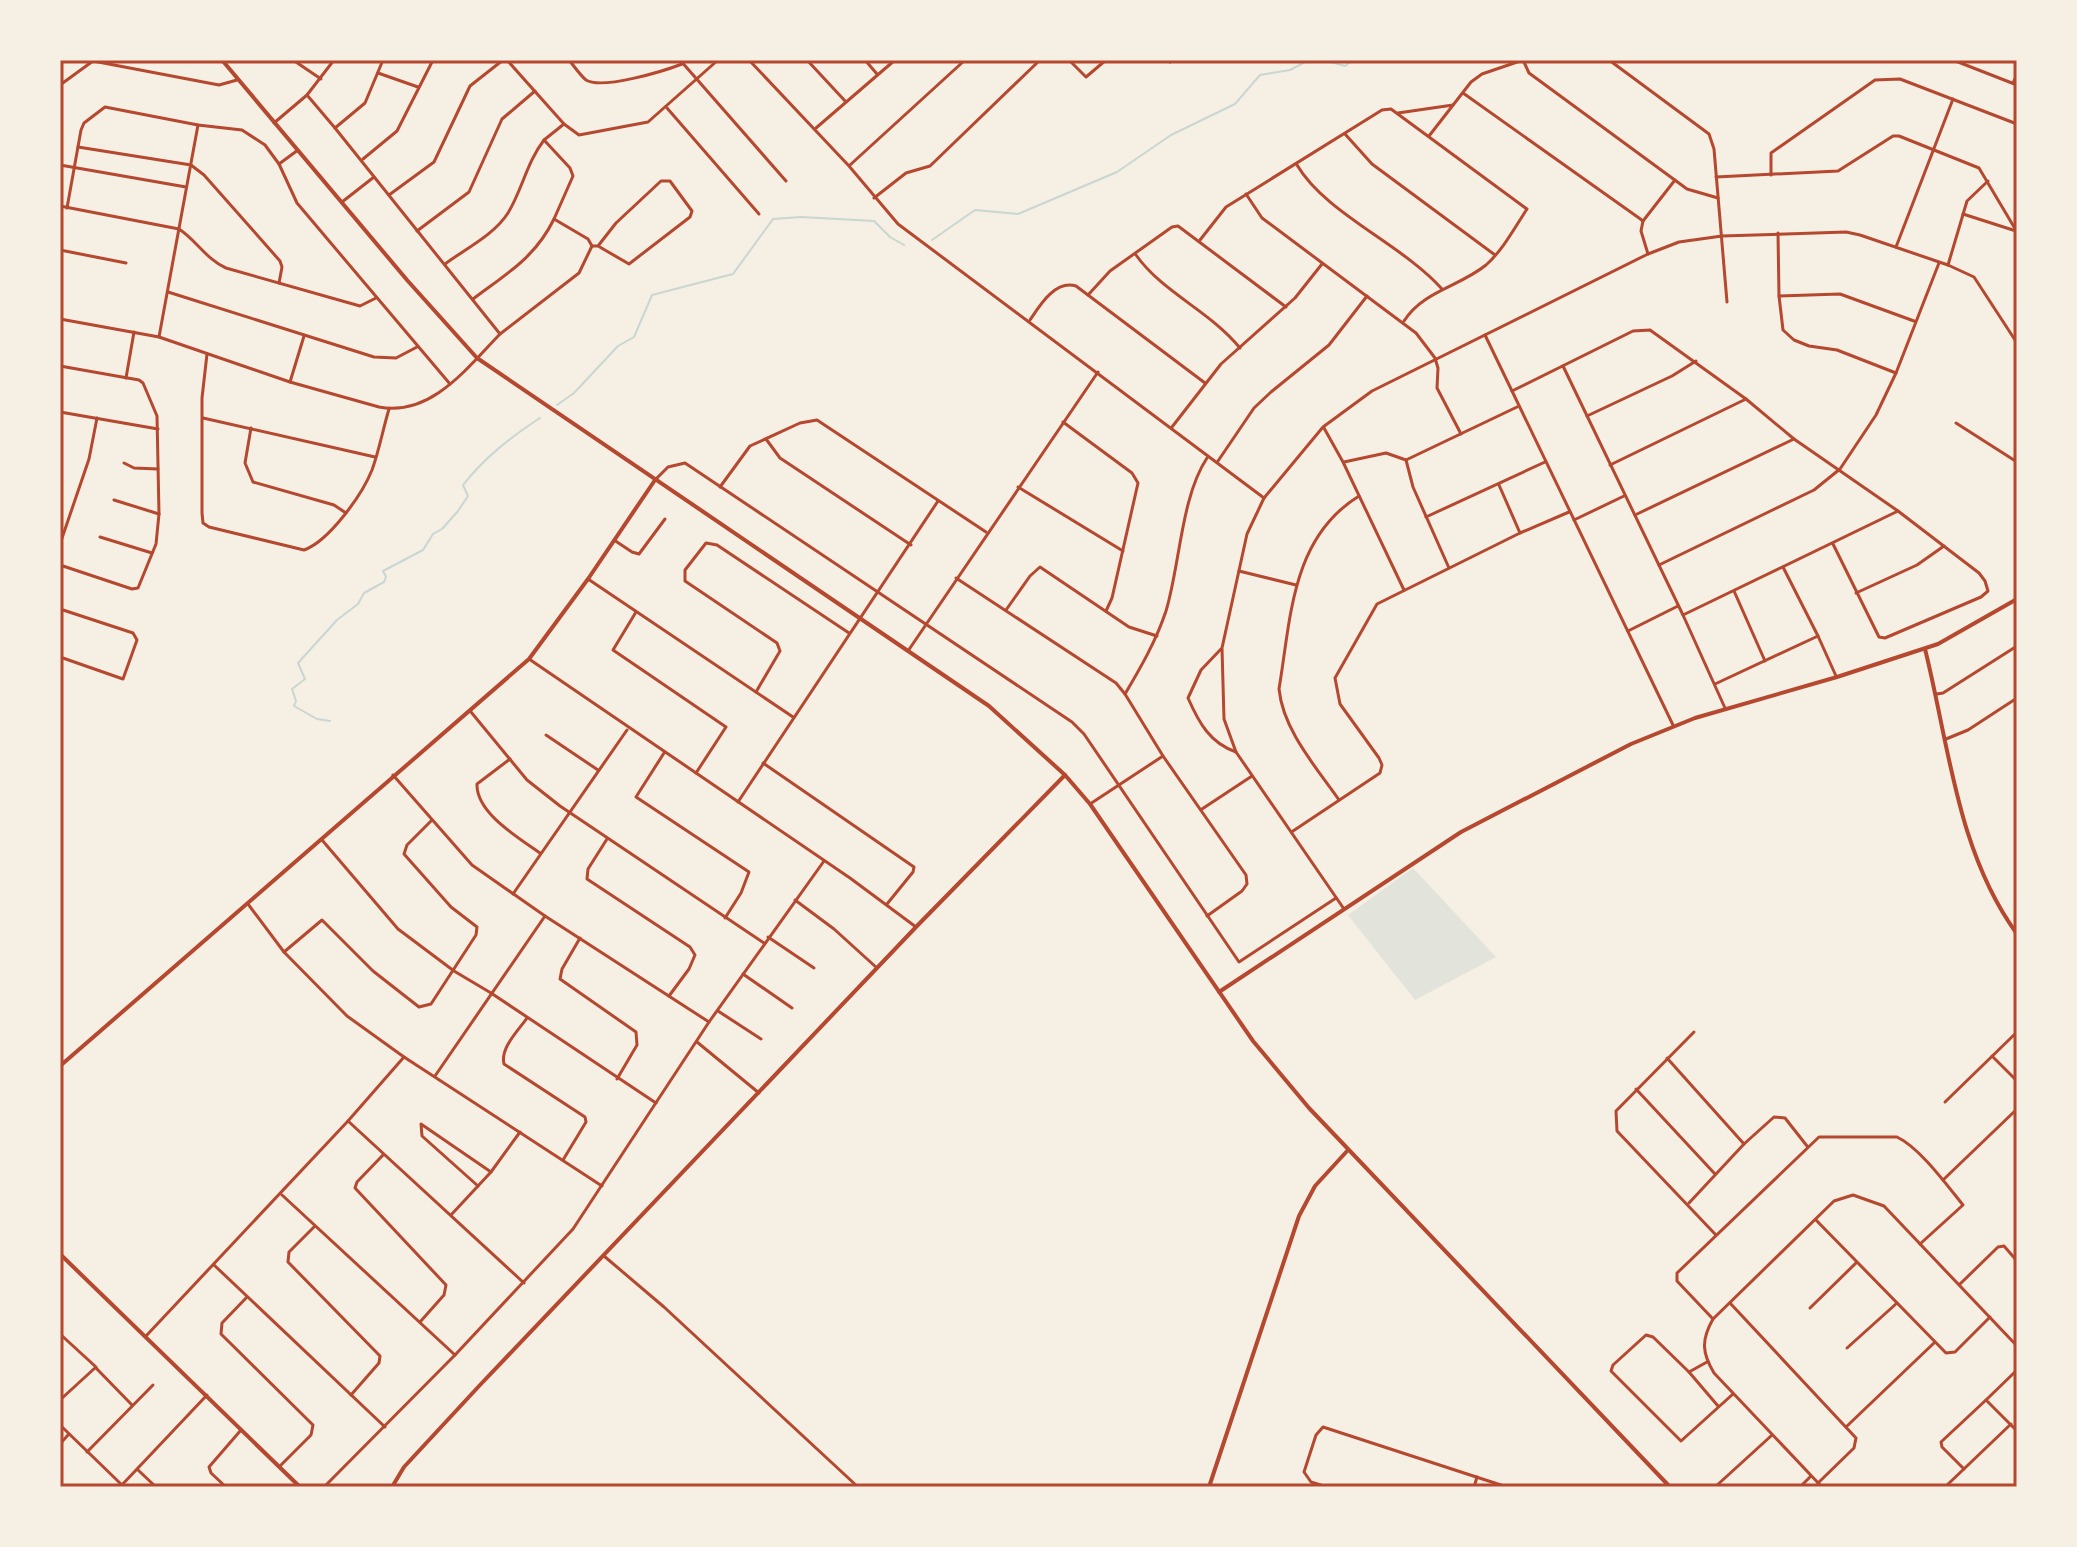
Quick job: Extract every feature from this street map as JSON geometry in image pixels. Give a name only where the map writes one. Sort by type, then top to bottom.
[{"type":"street","points":[[222,60],[407,280],[477,358],[989,706],[1065,775],[1090,804],[1253,1041],[1348,1150],[1670,1487]]},
{"type":"street","points":[[293,60],[321,79]]},
{"type":"street","points":[[274,123],[307,95],[334,60]]},
{"type":"street","points":[[335,128],[365,103],[383,60]]},
{"type":"street","points":[[362,160],[397,131],[433,60]]},
{"type":"street","points":[[389,195],[434,162],[470,86],[505,60],[564,124],[579,135],[648,122],[718,60]]},
{"type":"street","points":[[569,60],[587,80],[597,83],[645,76],[681,62],[786,181]]},
{"type":"street","points":[[749,60],[849,166],[898,224],[1264,498]]},
{"type":"street","points":[[807,60],[846,102]]},
{"type":"street","points":[[865,60],[877,74]]},
{"type":"street","points":[[815,129],[895,60]]},
{"type":"street","points":[[849,166],[965,60]]},
{"type":"street","points":[[874,198],[906,173],[930,166],[1040,60]]},
{"type":"street","points":[[1069,60],[1086,77],[1106,60]]},
{"type":"street","points":[[1429,136],[1482,74],[1523,60],[1529,73],[1675,180],[1695,192],[1718,198]]},
{"type":"street","points":[[1609,60],[1709,134],[1714,149],[1727,302]]},
{"type":"street","points":[[1953,60],[2015,84],[2017,74]]},
{"type":"street","points":[[60,85],[93,61],[219,85],[239,79]]},
{"type":"street","points":[[378,73],[418,87]]},
{"type":"street","points":[[1771,175],[1771,153],[1875,80],[1900,79],[2017,124]]},
{"type":"street","points":[[417,231],[469,192],[502,119],[535,91]]},
{"type":"street","points":[[1463,93],[1643,221]]},
{"type":"street","points":[[307,95],[500,334]]},
{"type":"street","points":[[1896,247],[1953,99]]},
{"type":"street","points":[[1398,113],[1453,105]]},
{"type":"street","points":[[67,208],[84,123],[105,107],[242,130],[265,145],[279,164],[297,203],[450,384]]},
{"type":"street","points":[[667,108],[759,214]]},
{"type":"street","points":[[1200,240],[1226,207],[1382,110],[1391,109],[1527,209],[1495,255],[1467,277],[1413,307],[1404,321]]},
{"type":"street","points":[[445,264],[499,225],[533,156],[544,140],[564,124]]},
{"type":"street","points":[[159,337],[198,125]]},
{"type":"street","points":[[1345,134],[1372,164],[1495,255]]},
{"type":"street","points":[[1716,177],[1838,171],[1893,136],[1899,136],[1973,164],[1988,181],[2017,231]]},
{"type":"street","points":[[472,300],[532,254],[554,219],[573,176],[570,168],[544,140]]},
{"type":"street","points":[[78,147],[191,165],[204,175],[280,261],[279,283]]},
{"type":"street","points":[[279,164],[298,150]]},
{"type":"street","points":[[1296,164],[1313,187],[1422,269],[1442,289]]},
{"type":"street","points":[[60,165],[188,188]]},
{"type":"street","points":[[341,202],[374,177]]},
{"type":"street","points":[[1648,254],[1641,231],[1643,221],[1675,180]]},
{"type":"street","points":[[592,246],[598,246],[629,264],[690,217],[692,211],[670,181],[661,181],[616,223],[598,246]]},
{"type":"street","points":[[1948,265],[1967,201],[1988,181]]},
{"type":"street","points":[[1246,194],[1262,218],[1404,321],[1416,333],[1435,358],[1437,388],[1461,434]]},
{"type":"street","points":[[60,206],[179,229],[194,239],[218,265],[279,283],[360,306],[376,298]]},
{"type":"street","points":[[1963,214],[2017,231]]},
{"type":"street","points":[[554,219],[588,239],[592,246]]},
{"type":"street","points":[[1088,295],[1110,271],[1175,227],[1181,227],[1286,307]]},
{"type":"street","points":[[1344,909],[1236,752],[1224,719],[1222,648],[1247,534],[1264,498],[1323,427],[1372,391],[1648,254],[1679,242],[1722,236],[1846,232],[1948,265],[1974,277],[2017,343]]},
{"type":"street","points":[[1778,233],[1783,330],[1794,340],[1809,346],[1837,350],[1896,373]]},
{"type":"street","points":[[60,319],[159,337],[290,382],[389,409],[424,403],[450,384],[500,334],[579,273],[592,246]]},
{"type":"street","points":[[60,250],[126,263]]},
{"type":"street","points":[[1135,254],[1153,275],[1228,333],[1240,348]]},
{"type":"street","points":[[1659,565],[1814,490],[1840,469],[1876,415],[1939,263]]},
{"type":"street","points":[[1172,427],[1221,364],[1286,307],[1322,264]]},
{"type":"street","points":[[1029,321],[1041,302],[1064,285],[1076,286],[1205,383]]},
{"type":"street","points":[[168,292],[374,357],[396,358],[417,347]]},
{"type":"street","points":[[1779,296],[1850,295],[1914,321]]},
{"type":"street","points":[[1218,462],[1254,408],[1329,345],[1367,296]]},
{"type":"street","points":[[1512,391],[1645,328],[1696,361],[1794,439],[1944,546],[1983,576],[1988,591],[1981,597],[1882,638],[1876,634],[1833,544]]},
{"type":"street","points":[[126,378],[134,332]]},
{"type":"street","points":[[1485,335],[1673,725]]},
{"type":"street","points":[[290,382],[304,336]]},
{"type":"street","points":[[207,354],[202,398],[203,523],[304,550],[313,547],[346,513],[372,471],[389,409]]},
{"type":"street","points":[[1587,416],[1672,376],[1696,361]]},
{"type":"street","points":[[60,366],[143,383],[157,416],[159,514],[158,534],[152,553],[140,585],[135,589],[60,565]]},
{"type":"street","points":[[1563,366],[1725,708]]},
{"type":"street","points":[[908,651],[986,532],[1098,372]]},
{"type":"street","points":[[1610,465],[1746,399]]},
{"type":"street","points":[[1343,462],[1386,453],[1406,460],[1518,406]]},
{"type":"street","points":[[60,412],[158,429]]},
{"type":"street","points":[[60,544],[89,459],[97,418]]},
{"type":"street","points":[[203,418],[375,457]]},
{"type":"street","points":[[720,487],[743,453],[765,438],[800,423],[817,420],[986,532]]},
{"type":"street","points":[[1063,422],[1137,479],[1138,488],[1112,598],[1106,611]]},
{"type":"street","points":[[1956,423],[2017,462]]},
{"type":"street","points":[[1323,427],[1404,590]]},
{"type":"street","points":[[251,428],[245,463],[253,482],[334,505],[346,513]]},
{"type":"street","points":[[765,438],[780,458],[911,545]]},
{"type":"street","points":[[1634,516],[1794,439]]},
{"type":"street","points":[[1125,694],[1157,636],[1166,609],[1192,491],[1198,471],[1208,456]]},
{"type":"street","points":[[1406,460],[1426,517],[1449,568]]},
{"type":"street","points":[[1426,517],[1545,462]]},
{"type":"street","points":[[124,463],[134,468],[158,469]]},
{"type":"street","points":[[60,1066],[529,659],[655,480],[668,467],[685,463],[1072,722],[1084,734],[1239,962],[1336,898]]},
{"type":"street","points":[[1499,485],[1520,533]]},
{"type":"street","points":[[1017,487],[1123,551]]},
{"type":"street","points":[[1339,800],[1294,734],[1281,706],[1279,689],[1296,585],[1312,542],[1341,507],[1359,496]]},
{"type":"street","points":[[1574,520],[1624,496]]},
{"type":"street","points":[[114,500],[159,514]]},
{"type":"street","points":[[738,802],[938,501]]},
{"type":"street","points":[[1683,615],[1898,511]]},
{"type":"street","points":[[1291,832],[1380,773],[1382,765],[1379,758],[1340,704],[1335,678],[1377,604],[1569,512]]},
{"type":"street","points":[[614,540],[639,554],[665,519]]},
{"type":"street","points":[[100,537],[152,553]]},
{"type":"street","points":[[756,692],[780,651],[777,643],[685,581],[685,570],[706,543],[717,545],[849,633]]},
{"type":"street","points":[[1856,593],[1917,565],[1944,546]]},
{"type":"street","points":[[1006,610],[1040,567],[1129,627],[1157,636]]},
{"type":"street","points":[[1783,567],[1837,677]]},
{"type":"street","points":[[1239,571],[1296,585]]},
{"type":"street","points":[[956,578],[1116,683],[1125,694],[1163,756],[1246,875],[1247,884],[1242,891],[1207,916]]},
{"type":"street","points":[[588,579],[793,717]]},
{"type":"street","points":[[1734,591],[1765,661]]},
{"type":"street","points":[[1219,992],[1484,819],[1673,725],[1925,648],[1958,635],[2017,599]]},
{"type":"street","points":[[1628,631],[1678,606]]},
{"type":"street","points":[[60,609],[133,633],[137,640],[123,679],[60,657]]},
{"type":"street","points":[[636,612],[613,650],[726,727],[696,773]]},
{"type":"street","points":[[1715,684],[1818,636]]},
{"type":"street","points":[[1937,694],[2017,646]]},
{"type":"street","points":[[1222,648],[1201,670],[1188,698],[1200,723],[1219,746],[1236,752]]},
{"type":"street","points":[[1925,648],[1974,853],[2000,911],[2017,934]]},
{"type":"street","points":[[529,659],[916,927]]},
{"type":"street","points":[[1946,739],[1968,730],[2017,698]]},
{"type":"street","points":[[470,711],[527,780],[607,839],[764,943]]},
{"type":"street","points":[[513,894],[628,729]]},
{"type":"street","points":[[546,735],[598,770]]},
{"type":"street","points":[[664,753],[636,797],[749,872],[741,893],[725,918]]},
{"type":"street","points":[[1090,804],[1163,756]]},
{"type":"street","points":[[510,759],[477,784],[476,794],[505,829],[541,853]]},
{"type":"street","points":[[763,763],[911,863],[913,872],[887,904]]},
{"type":"street","points":[[393,775],[472,865],[709,1022]]},
{"type":"street","points":[[392,1487],[404,1467],[916,927],[1065,775]]},
{"type":"street","points":[[1202,809],[1252,776]]},
{"type":"street","points":[[284,952],[322,920],[373,971],[419,1007],[431,1004],[476,935],[477,927],[451,907],[404,854],[407,845],[432,820]]},
{"type":"street","points":[[607,839],[588,869],[587,879],[690,947],[695,955],[689,969],[669,996]]},
{"type":"street","points":[[322,840],[398,929],[454,971],[656,1103]]},
{"type":"street","points":[[324,1487],[455,1355],[573,1229],[709,1022],[824,861]]},
{"type":"street","points":[[795,900],[845,937],[877,968]]},
{"type":"street","points":[[247,901],[284,952],[347,1016],[404,1057],[602,1186]]},
{"type":"street","points":[[435,1076],[545,916]]},
{"type":"street","points":[[768,937],[814,968]]},
{"type":"street","points":[[580,938],[562,969],[560,979],[636,1032],[637,1045],[617,1079]]},
{"type":"street","points":[[743,974],[792,1008]]},
{"type":"street","points":[[718,1011],[761,1039]]},
{"type":"street","points":[[528,1017],[505,1050],[502,1060],[585,1117],[586,1122],[563,1160]]},
{"type":"street","points":[[1694,1032],[1616,1111],[1617,1131],[1715,1234]]},
{"type":"street","points":[[1945,1102],[2017,1032]]},
{"type":"street","points":[[697,1042],[759,1093]]},
{"type":"street","points":[[1992,1056],[2017,1081]]},
{"type":"street","points":[[145,1336],[281,1194],[404,1057]]},
{"type":"street","points":[[1667,1058],[1744,1144]]},
{"type":"street","points":[[1636,1089],[1716,1174]]},
{"type":"street","points":[[1943,1180],[2017,1109]]},
{"type":"street","points":[[1688,1204],[1774,1117],[1785,1118],[1807,1146]]},
{"type":"street","points":[[348,1121],[524,1283]]},
{"type":"street","points":[[478,1186],[422,1136],[421,1124],[491,1172]]},
{"type":"street","points":[[451,1215],[491,1172],[520,1131]]},
{"type":"street","points":[[1713,1319],[1675,1278],[1679,1269],[1807,1146],[1824,1135],[1897,1137],[1907,1143],[1943,1180],[1963,1205],[1920,1244]]},
{"type":"street","points":[[1209,1487],[1299,1216],[1315,1186],[1348,1150]]},
{"type":"street","points":[[384,1154],[355,1188],[446,1285],[444,1295],[420,1322]]},
{"type":"street","points":[[281,1194],[455,1355]]},
{"type":"street","points":[[1822,1487],[1733,1394],[1707,1361],[1703,1343],[1713,1319],[1839,1198],[1860,1196],[1889,1210],[2017,1346]]},
{"type":"street","points":[[1815,1219],[1934,1343],[1951,1354],[1990,1317]]},
{"type":"street","points":[[316,1226],[289,1252],[288,1262],[380,1356],[379,1363],[351,1395]]},
{"type":"street","points":[[1960,1284],[1998,1247],[2004,1246],[2017,1261]]},
{"type":"street","points":[[60,1254],[300,1487]]},
{"type":"street","points":[[604,1256],[664,1307],[858,1487]]},
{"type":"street","points":[[1810,1308],[1857,1262]]},
{"type":"street","points":[[212,1264],[385,1427]]},
{"type":"street","points":[[247,1297],[222,1323],[221,1334],[313,1425],[311,1435],[280,1466]]},
{"type":"street","points":[[1730,1303],[1856,1438],[1854,1448],[1818,1483]]},
{"type":"street","points":[[1847,1348],[1897,1303]]},
{"type":"street","points":[[60,1334],[132,1405]]},
{"type":"street","points":[[1719,1408],[1689,1372],[1649,1335],[1644,1336],[1613,1365],[1611,1371],[1680,1440],[1685,1440],[1719,1408],[1733,1394]]},
{"type":"street","points":[[1847,1426],[1934,1343]]},
{"type":"street","points":[[1689,1372],[1707,1361]]},
{"type":"street","points":[[60,1400],[96,1367]]},
{"type":"street","points":[[1964,1469],[1942,1447],[1941,1442],[2017,1370]]},
{"type":"street","points":[[87,1452],[153,1385]]},
{"type":"street","points":[[60,1425],[121,1486],[207,1395]]},
{"type":"street","points":[[1986,1400],[2017,1431]]},
{"type":"street","points":[[1945,1487],[2011,1424]]},
{"type":"street","points":[[1327,1487],[1311,1482],[1304,1472],[1316,1435],[1323,1427],[1507,1487]]},
{"type":"street","points":[[226,1487],[209,1467],[241,1430]]},
{"type":"street","points":[[60,1444],[69,1434]]},
{"type":"street","points":[[1715,1487],[1773,1435]]},
{"type":"street","points":[[137,1469],[156,1487]]},
{"type":"street","points":[[1800,1487],[1811,1476]]},
{"type":"street","points":[[1474,1487],[1477,1477]]},
{"type":"street","points":[[1721,1482],[1725,1487]]},
{"type":"shaded area","points":[[1413,868],[1496,957],[1415,1000],[1348,915]]},
{"type":"waterway","points":[[932,240],[975,210],[1018,214],[1117,172],[1171,135],[1235,104],[1260,75],[1290,70],[1309,60]]},
{"type":"waterway","points":[[1324,60],[1345,66],[1353,60]]},
{"type":"waterway","points":[[557,405],[574,393],[618,346],[634,337],[652,295],[733,274],[773,219],[801,217],[874,221],[890,237],[904,245]]},
{"type":"waterway","points":[[330,721],[317,719],[294,706],[296,701],[292,689],[305,679],[298,663],[337,620],[358,604],[364,593],[384,582],[386,577],[383,571],[423,550],[433,534],[442,529],[458,511],[468,496],[463,485],[480,465],[540,418]]}]
